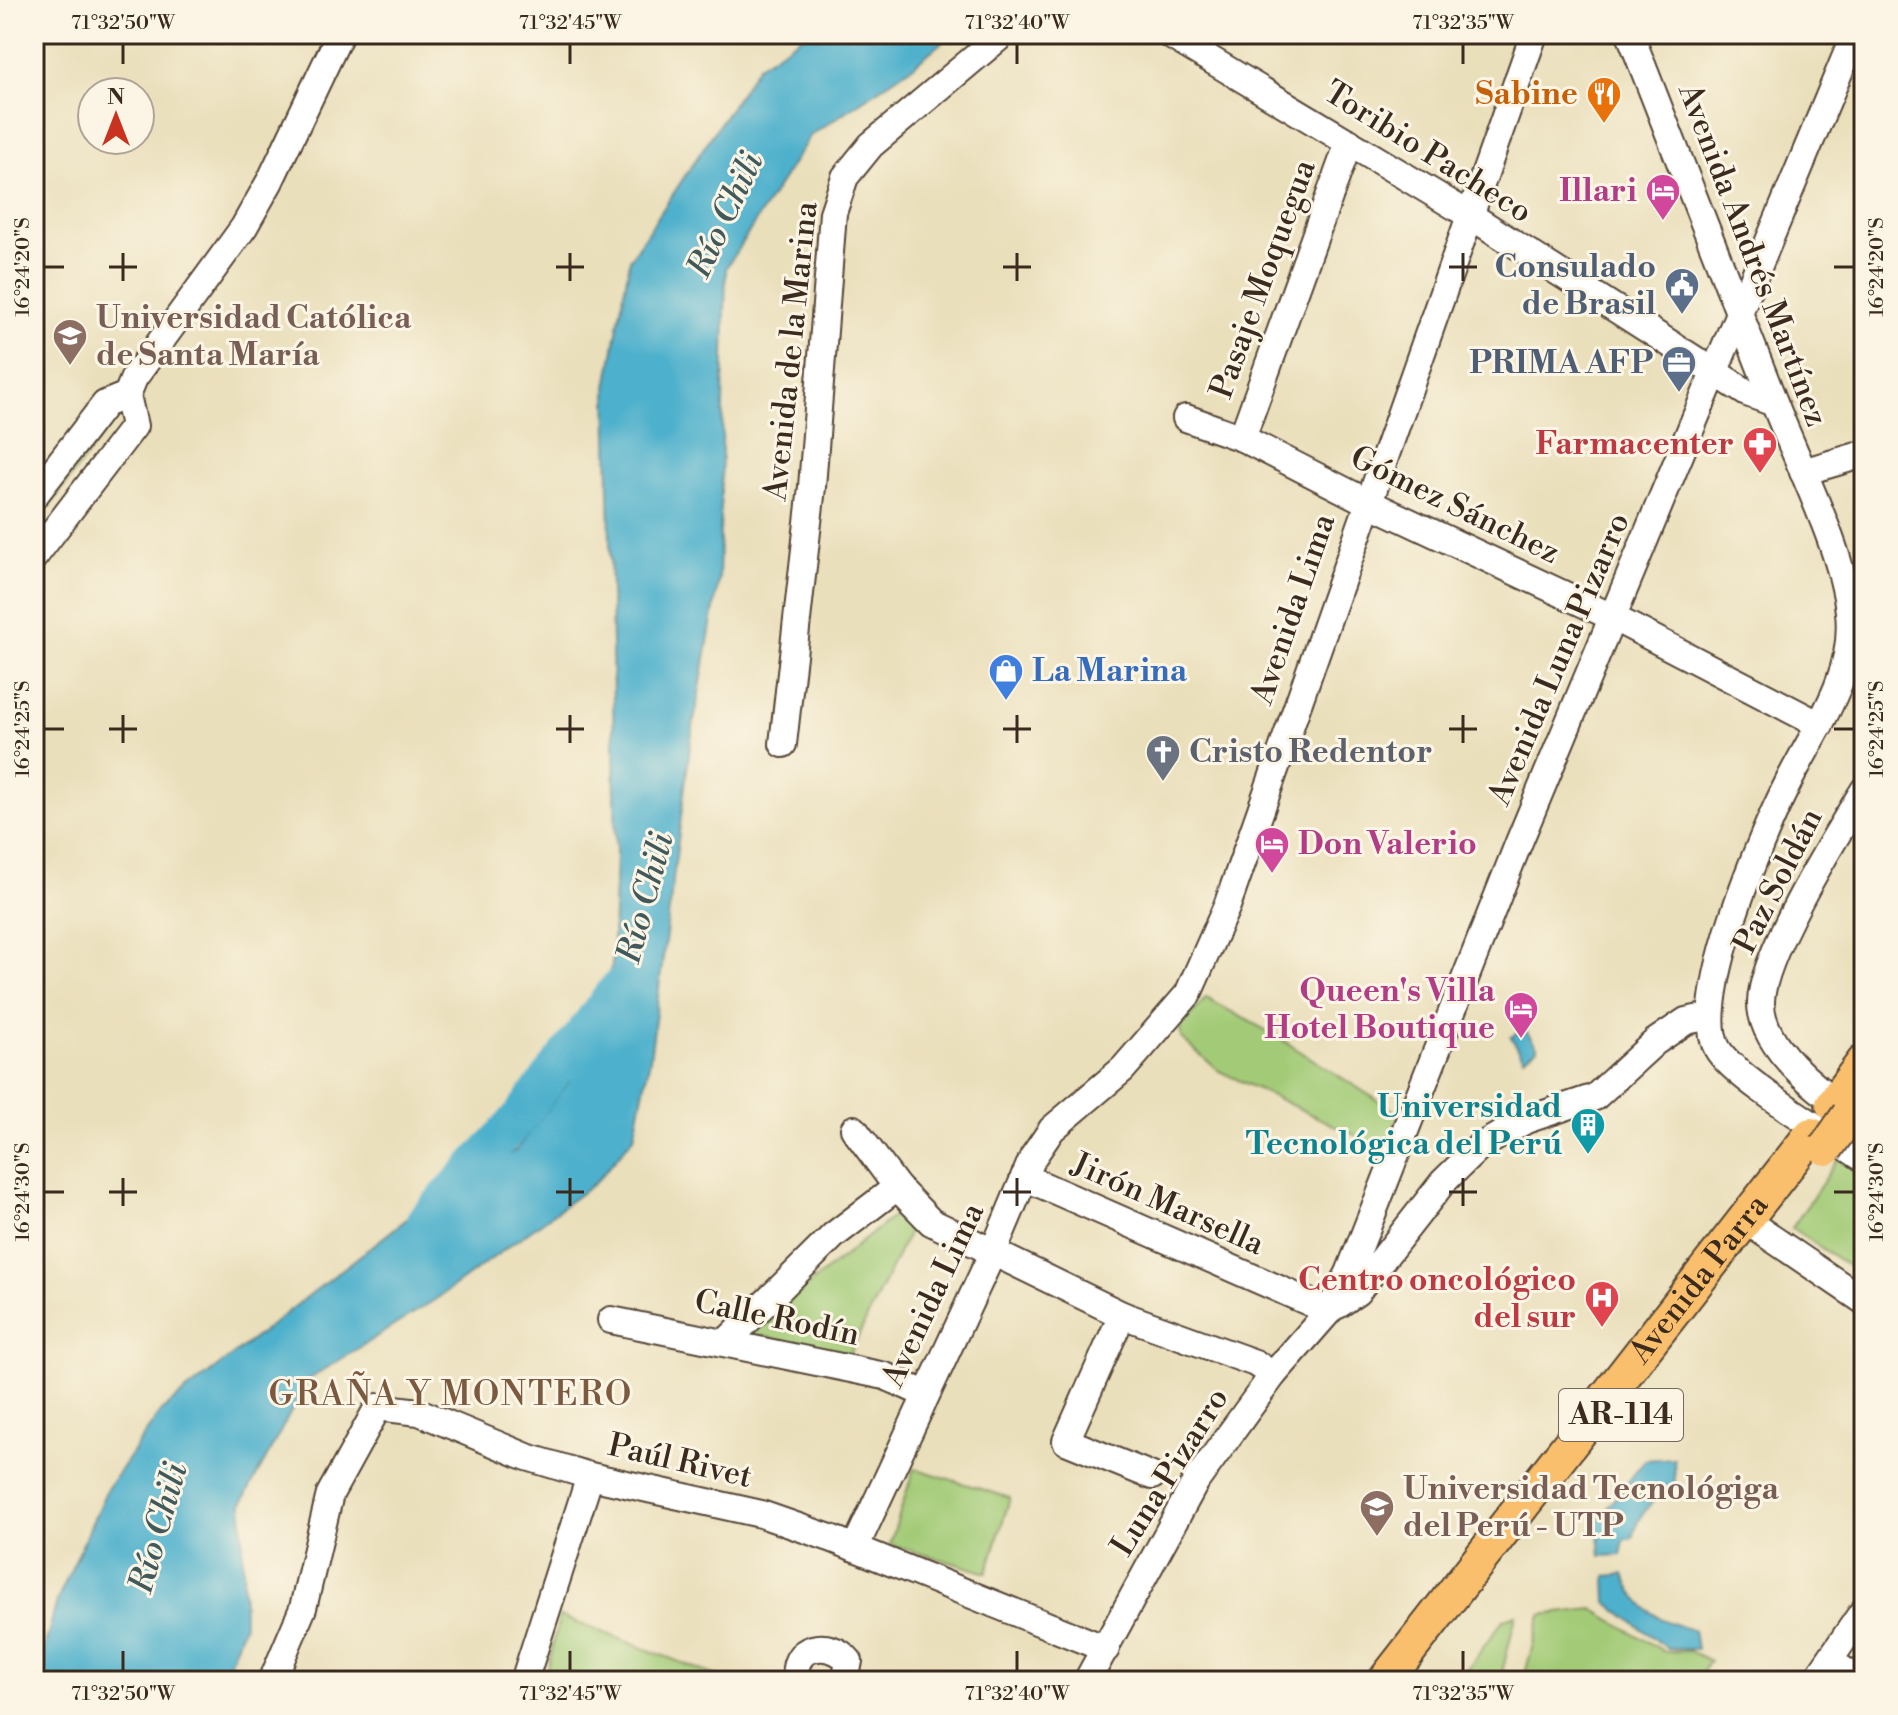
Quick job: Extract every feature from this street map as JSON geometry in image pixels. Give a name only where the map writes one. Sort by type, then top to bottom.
[{"type":"main road","name":"AR-114","points":[[1847,1106],[1864,1062]]},
{"type":"main road","name":"Avenida Parra","points":[[1414,1681],[1847,1106]]},
{"type":"main road","name":"Avenida Parra","points":[[1385,1681],[1755,1227]]},
{"type":"street","points":[[34,557],[134,426],[127,395],[134,378],[244,227],[270,181],[340,34]]},
{"type":"street","name":"Avenida de la Marina","points":[[783,744],[812,487],[833,213],[845,177],[871,145],[1003,34]]},
{"type":"street","name":"Toribio Pacheco","points":[[1168,34],[1199,42],[1349,142],[1471,216],[1747,393],[1774,403]]},
{"type":"street","name":"Avenida Lima","points":[[855,1548],[993,1252],[1033,1157],[1052,1129],[1123,1069],[1188,994],[1227,906],[1534,34]]},
{"type":"street","name":"Avenida Andrés Martínez","points":[[1630,34],[1803,472],[1837,563],[1849,609],[1850,645],[1840,685],[1787,784],[1739,902],[1717,970],[1710,1033],[1718,1051],[1791,1109],[1864,1159]]},
{"type":"street","points":[[1855,34],[1864,39]]},
{"type":"street","name":"Avenida Luna Pizarro","points":[[1329,1311],[1389,1174],[1519,842],[1855,34]]},
{"type":"street","name":"Pasaje Moquegua","points":[[1242,438],[1349,142]]},
{"type":"street","points":[[34,496],[105,404],[127,395]]},
{"type":"street","name":"Gómez Sánchez","points":[[1186,418],[1242,438],[1367,502],[1614,618],[1820,725]]},
{"type":"street","points":[[1803,472],[1864,454]]},
{"type":"street","name":"Paz Soldán","points":[[1847,1106],[1779,1047],[1764,1020],[1761,1003],[1767,973],[1809,883],[1864,790]]},
{"type":"street","points":[[1329,1311],[1357,1292],[1454,1169],[1479,1147],[1526,1120],[1595,1097],[1655,1042],[1686,1021],[1710,1016]]},
{"type":"street","points":[[854,1129],[897,1187],[931,1222],[1122,1315],[1255,1363],[1273,1375]]},
{"type":"street","name":"Jirón Marsella","points":[[1024,1177],[1329,1311]]},
{"type":"street","points":[[727,1341],[834,1235],[897,1187]]},
{"type":"street","points":[[1755,1227],[1864,1301]]},
{"type":"street","name":"Luna Pizarro","points":[[1087,1681],[1196,1481],[1273,1375],[1329,1311]]},
{"type":"street","points":[[1122,1315],[1066,1441],[1152,1476]]},
{"type":"street","name":"Calle Rodín","points":[[611,1320],[727,1341],[885,1376],[925,1394]]},
{"type":"street","name":"Paúl Rivet","points":[[272,1681],[303,1608],[330,1494],[378,1407],[419,1412],[527,1457],[590,1476],[761,1514],[855,1548],[1106,1649]]},
{"type":"street","points":[[524,1681],[590,1476]]},
{"type":"street","points":[[1860,1681],[1822,1671],[1864,1610]]},
{"type":"street","points":[[797,1681],[795,1674],[802,1654],[809,1647],[822,1647],[842,1652],[849,1661],[845,1681]]},
{"type":"green space","points":[[102,421],[109,426],[34,527],[34,510]]},
{"type":"green space","points":[[1206,998],[1273,1034],[1399,1114],[1386,1150],[1219,1071],[1181,1038],[1180,1028]]},
{"type":"green space","points":[[1842,1154],[1864,1167],[1864,1277],[1792,1228]]},
{"type":"green space","points":[[901,1210],[913,1223],[849,1355],[749,1333]]},
{"type":"green space","points":[[914,1468],[1010,1498],[987,1573],[890,1544]]},
{"type":"green space","points":[[1593,1609],[1665,1652],[1690,1651],[1710,1661],[1696,1681],[1523,1681],[1541,1615]]},
{"type":"green space","points":[[1516,1615],[1500,1681],[1459,1681],[1504,1619]]},
{"type":"green space","points":[[560,1616],[729,1681],[544,1681]]},
{"type":"water","points":[[806,34],[952,34],[913,66],[810,136],[726,268],[719,580],[691,739],[650,1059],[634,1137],[596,1182],[436,1299],[308,1380],[242,1503],[244,1624],[223,1681],[35,1681],[57,1601],[107,1489],[161,1411],[426,1204],[516,1150],[569,1081],[612,965],[616,854],[607,387],[630,259],[758,66]]},
{"type":"water","points":[[1524,1028],[1538,1048],[1524,1058],[1511,1037]]},
{"type":"water","points":[[1674,1458],[1675,1484],[1648,1506],[1632,1538],[1624,1540],[1621,1555],[1601,1556],[1599,1533],[1592,1529],[1645,1460]]},
{"type":"water","points":[[1624,1574],[1636,1596],[1651,1612],[1670,1623],[1694,1630],[1697,1649],[1668,1649],[1607,1602],[1606,1576]]},
{"type":"waterway","name":"Río Chili","points":[[425,1220],[518,1119],[619,986]]},
{"type":"place","name":"Sabine","points":[[1604,125]]},
{"type":"place","name":"Illari","points":[[1663,222]]},
{"type":"place","name":"Consulado de Brasil","points":[[1682,316]]},
{"type":"place","name":"Universidad Católica de Santa María","points":[[70,367]]},
{"type":"place","name":"PRIMA AFP","points":[[1679,394]]},
{"type":"place","name":"Farmacenter","points":[[1760,475]]},
{"type":"place","name":"La Marina","points":[[1006,702]]},
{"type":"place","name":"Cristo Redentor","points":[[1163,783]]},
{"type":"place","name":"Don Valerio","points":[[1272,875]]},
{"type":"place","name":"Queen's Villa Hotel Boutique","points":[[1521,1040]]},
{"type":"place","name":"Universidad Tecnológica del Perú","points":[[1588,1156]]},
{"type":"place","name":"Centro oncológico del sur","points":[[1602,1329]]},
{"type":"place","name":"Universidad Tecnológiga del Perú - UTP","points":[[1377,1538]]},
{"type":"district","name":"GRAÑA Y MONTERO","points":[[451,1395]]}]
